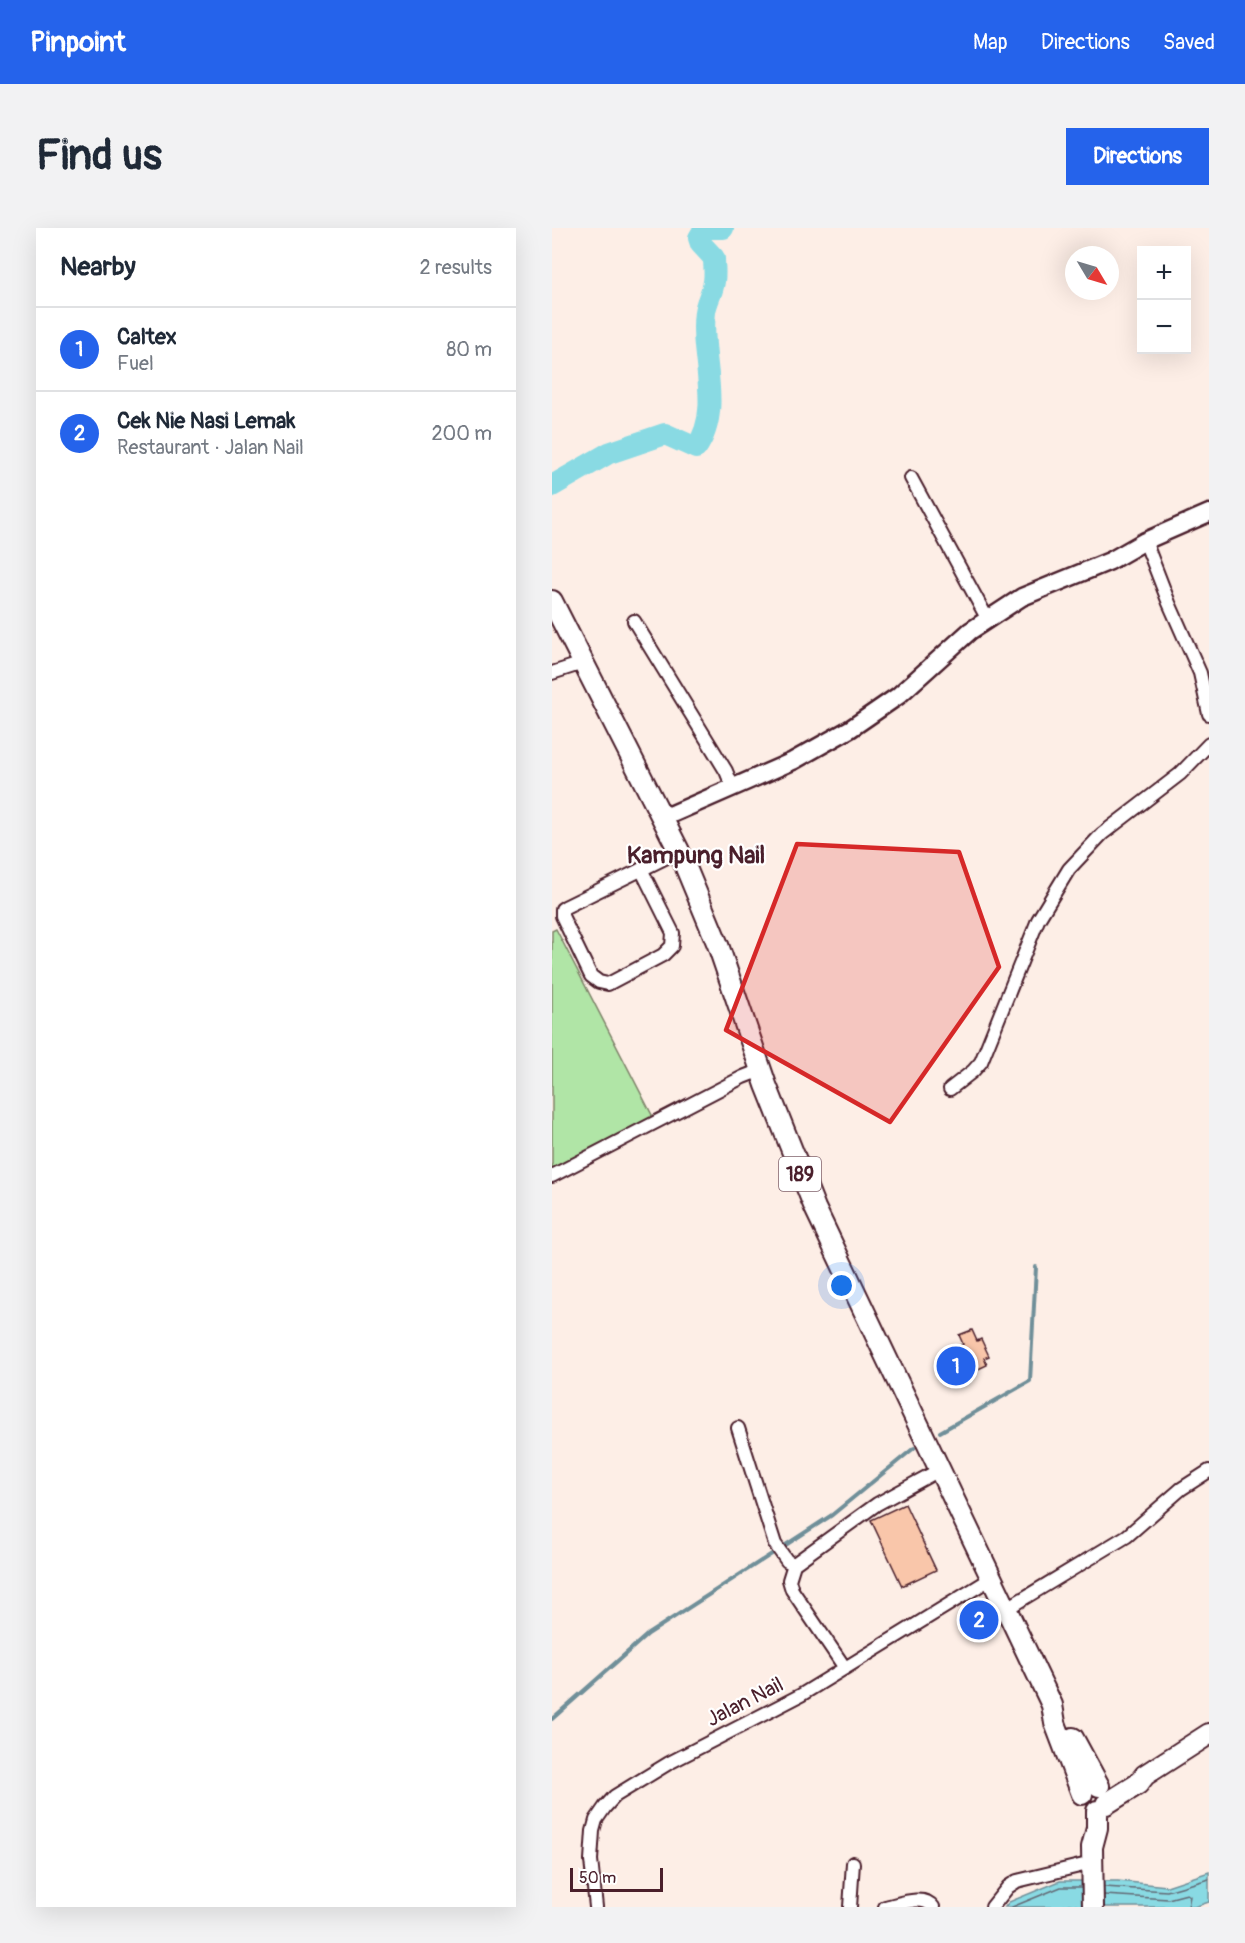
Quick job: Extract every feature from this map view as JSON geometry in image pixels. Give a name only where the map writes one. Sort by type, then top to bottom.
[{"type":"main road","name":"189","points":[[552,601],[679,851],[718,945],[761,1070],[815,1209],[941,1469],[1052,1706],[1071,1736],[1095,1798]]},
{"type":"main road","points":[[1093,1907],[1092,1859],[1097,1828],[1095,1798],[1134,1776],[1145,1775],[1209,1734]]},
{"type":"street","points":[[911,478],[987,618]]},
{"type":"street","points":[[663,818],[793,761],[850,729],[898,696],[970,631],[1022,597],[1110,561],[1145,541],[1209,513]]},
{"type":"street","points":[[1145,541],[1200,673],[1209,714]]},
{"type":"street","points":[[634,621],[726,771],[733,788]]},
{"type":"street","points":[[552,673],[583,663]]},
{"type":"street","points":[[950,1089],[981,1062],[1038,920],[1069,870],[1102,834],[1180,774],[1209,744]]},
{"type":"street","points":[[641,869],[673,933],[672,946],[663,955],[608,984],[599,982],[591,976],[562,916],[562,909],[641,869],[679,851]]},
{"type":"street","points":[[552,1176],[743,1077],[761,1070]]},
{"type":"street","points":[[738,1428],[778,1549],[787,1561],[794,1564]]},
{"type":"street","points":[[845,1668],[792,1590],[789,1580],[794,1564],[876,1503],[941,1469]]},
{"type":"street","points":[[1006,1609],[1127,1536],[1181,1489],[1209,1472]]},
{"type":"street","name":"Jalan Nail","points":[[596,1907],[591,1860],[592,1831],[601,1813],[615,1796],[669,1763],[801,1695],[992,1578]]},
{"type":"street","points":[[992,1907],[1008,1887],[1017,1881],[1092,1859]]},
{"type":"street","points":[[850,1907],[853,1863]]},
{"type":"street","points":[[885,1907],[922,1900],[933,1907]]},
{"type":"highlighted area","points":[[797,844],[959,852],[999,967],[890,1122],[726,1030]]},
{"type":"green space","points":[[556,929],[653,1117],[552,1169],[552,931]]},
{"type":"water","points":[[1209,1872],[1209,1902],[1194,1907],[1084,1907],[1069,1904],[1060,1907],[1005,1907],[1009,1902],[1060,1881],[1118,1881],[1167,1886]]},
{"type":"building","points":[[972,1330],[977,1341],[981,1339],[989,1356],[984,1358],[987,1365],[955,1380],[943,1353],[963,1344],[959,1335]]},
{"type":"building","points":[[905,1504],[936,1570],[902,1586],[871,1520]]},
{"type":"building","points":[[987,1606],[994,1622],[971,1633],[964,1618]]},
{"type":"waterway","points":[[552,486],[609,453],[665,434],[696,448],[704,433],[710,399],[704,329],[706,309],[715,276],[714,258],[701,244],[699,238],[705,228],[723,228]]},
{"type":"waterway","points":[[940,1432],[1030,1381],[1036,1267]]},
{"type":"waterway","points":[[552,1719],[648,1634],[832,1515],[914,1448]]},
{"type":"place","name":"Caltex","points":[[956,1366]]},
{"type":"place","name":"Cek Nie Nasi Lemak","points":[[979,1620]]},
{"type":"district","name":"Kampung Nail","points":[[696,855]]}]
